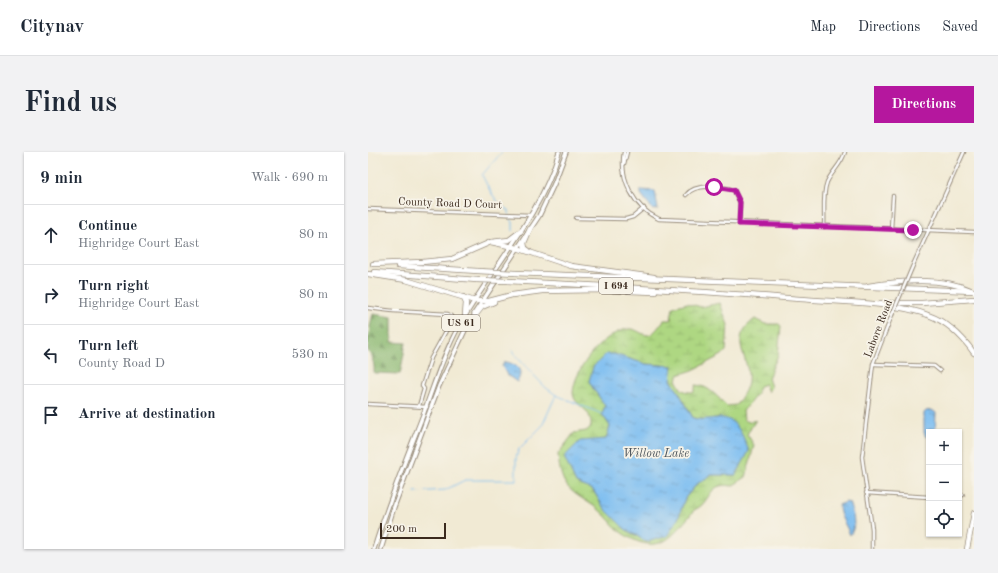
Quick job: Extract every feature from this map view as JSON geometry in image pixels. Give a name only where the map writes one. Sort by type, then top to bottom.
[{"type":"highway","points":[[530,229],[524,246],[527,250],[539,256]]},
{"type":"highway","points":[[371,264],[452,259],[491,242],[509,240],[521,231]]},
{"type":"highway","points":[[491,242],[510,246],[571,266],[667,280]]},
{"type":"highway","name":"I 694","points":[[371,264],[478,271],[667,280],[974,291]]},
{"type":"highway","points":[[368,273],[406,280],[474,301],[489,301],[524,293],[602,290],[725,293]]},
{"type":"highway","name":"I 694","points":[[368,273],[725,293],[860,304],[922,303],[974,299]]},
{"type":"highway","points":[[856,287],[917,282],[955,284],[974,291]]},
{"type":"highway","points":[[466,327],[482,307],[524,293]]},
{"type":"highway","points":[[463,297],[466,303],[465,315]]},
{"type":"highway","points":[[860,304],[915,310],[929,315],[942,321],[957,331],[974,353]]},
{"type":"highway","points":[[967,549],[974,513]]},
{"type":"main road","name":"US 61","points":[[374,549],[387,507],[448,347],[465,315],[531,215],[548,183],[560,152]]},
{"type":"main road","name":"US 61","points":[[381,549],[394,507],[443,376],[466,327],[516,248],[539,216],[549,196],[566,152]]},
{"type":"main road","points":[[383,542],[382,538],[390,514],[387,507]]},
{"type":"street","points":[[626,152],[624,178],[628,188],[653,217],[666,221],[974,232]]},
{"type":"street","points":[[824,227],[826,187],[845,152]]},
{"type":"street","name":"Labore Road","points":[[872,549],[872,529],[862,458],[873,364],[914,263],[964,152]]},
{"type":"street","points":[[686,194],[695,188],[705,187],[728,188],[734,190],[740,202],[739,224]]},
{"type":"street","points":[[891,230],[893,196]]},
{"type":"street","points":[[576,218],[626,219],[633,217],[644,208]]},
{"type":"street","name":"County Road D Court","points":[[368,209],[531,215]]},
{"type":"street","points":[[368,308],[448,314],[451,316],[450,322],[425,372],[422,386],[424,389],[419,406]]},
{"type":"street","points":[[873,364],[934,366],[940,371]]},
{"type":"street","points":[[424,389],[432,390]]},
{"type":"street","points":[[368,404],[426,406],[431,408]]},
{"type":"street","points":[[866,493],[926,496]]},
{"type":"green space","points":[[687,303],[701,307],[720,303],[728,325],[726,351],[722,355],[693,370],[678,375],[677,382],[682,390],[694,392],[696,385],[701,386],[713,393],[727,406],[736,405],[745,391],[748,382],[748,373],[741,341],[742,334],[746,327],[755,319],[765,324],[779,324],[781,326],[778,355],[768,378],[771,387],[768,392],[765,384],[759,386],[757,394],[743,411],[744,420],[749,422],[756,420],[747,434],[754,445],[746,477],[732,486],[724,485],[714,490],[704,503],[694,510],[668,539],[661,543],[646,544],[622,533],[598,509],[569,488],[562,476],[558,454],[574,433],[586,431],[591,427],[589,415],[575,400],[573,393],[579,373],[592,353],[610,336],[619,331],[632,329],[647,335],[651,334],[664,320],[671,320],[673,307]],"holes":[[[614,354],[646,364],[672,366],[671,380],[693,418],[710,420],[719,417],[736,475],[711,475],[697,484],[685,498],[678,519],[647,542],[625,529],[604,508],[593,490],[576,483],[565,457],[606,439],[610,426],[602,414],[605,406],[589,381],[594,367]]]},
{"type":"green space","points":[[373,314],[392,317],[392,342],[406,343],[400,374],[374,373],[373,362],[368,349],[369,331]]},
{"type":"water","points":[[641,190],[655,191],[658,209],[653,210],[641,194]]},
{"type":"water","name":"Willow Lake","points":[[606,354],[614,354],[646,364],[673,366],[671,380],[693,418],[725,418],[730,420],[738,428],[749,451],[736,475],[711,475],[697,484],[685,498],[678,519],[667,536],[647,542],[625,529],[604,508],[593,490],[576,483],[564,457],[580,441],[606,439],[610,426],[602,414],[605,406],[589,381],[593,367]]},
{"type":"water","points":[[507,362],[519,369],[520,375],[517,382],[507,375],[502,366]]},
{"type":"water","points":[[932,410],[936,413],[935,429],[926,429],[926,437],[924,433],[924,413]]},
{"type":"water","points":[[846,502],[849,503],[854,519],[852,532],[850,535],[841,517],[839,509],[839,505]]},
{"type":"waterway","points":[[502,152],[482,175],[496,200],[504,208],[509,210],[509,217],[513,222],[513,231]]},
{"type":"waterway","points":[[513,350],[516,356],[545,387],[556,395],[602,414]]},
{"type":"waterway","points":[[415,492],[445,490],[465,480],[516,480],[516,458],[519,449],[542,426],[556,395]]},
{"type":"route","points":[[714,187],[734,190],[740,202],[739,224],[913,230]]}]
